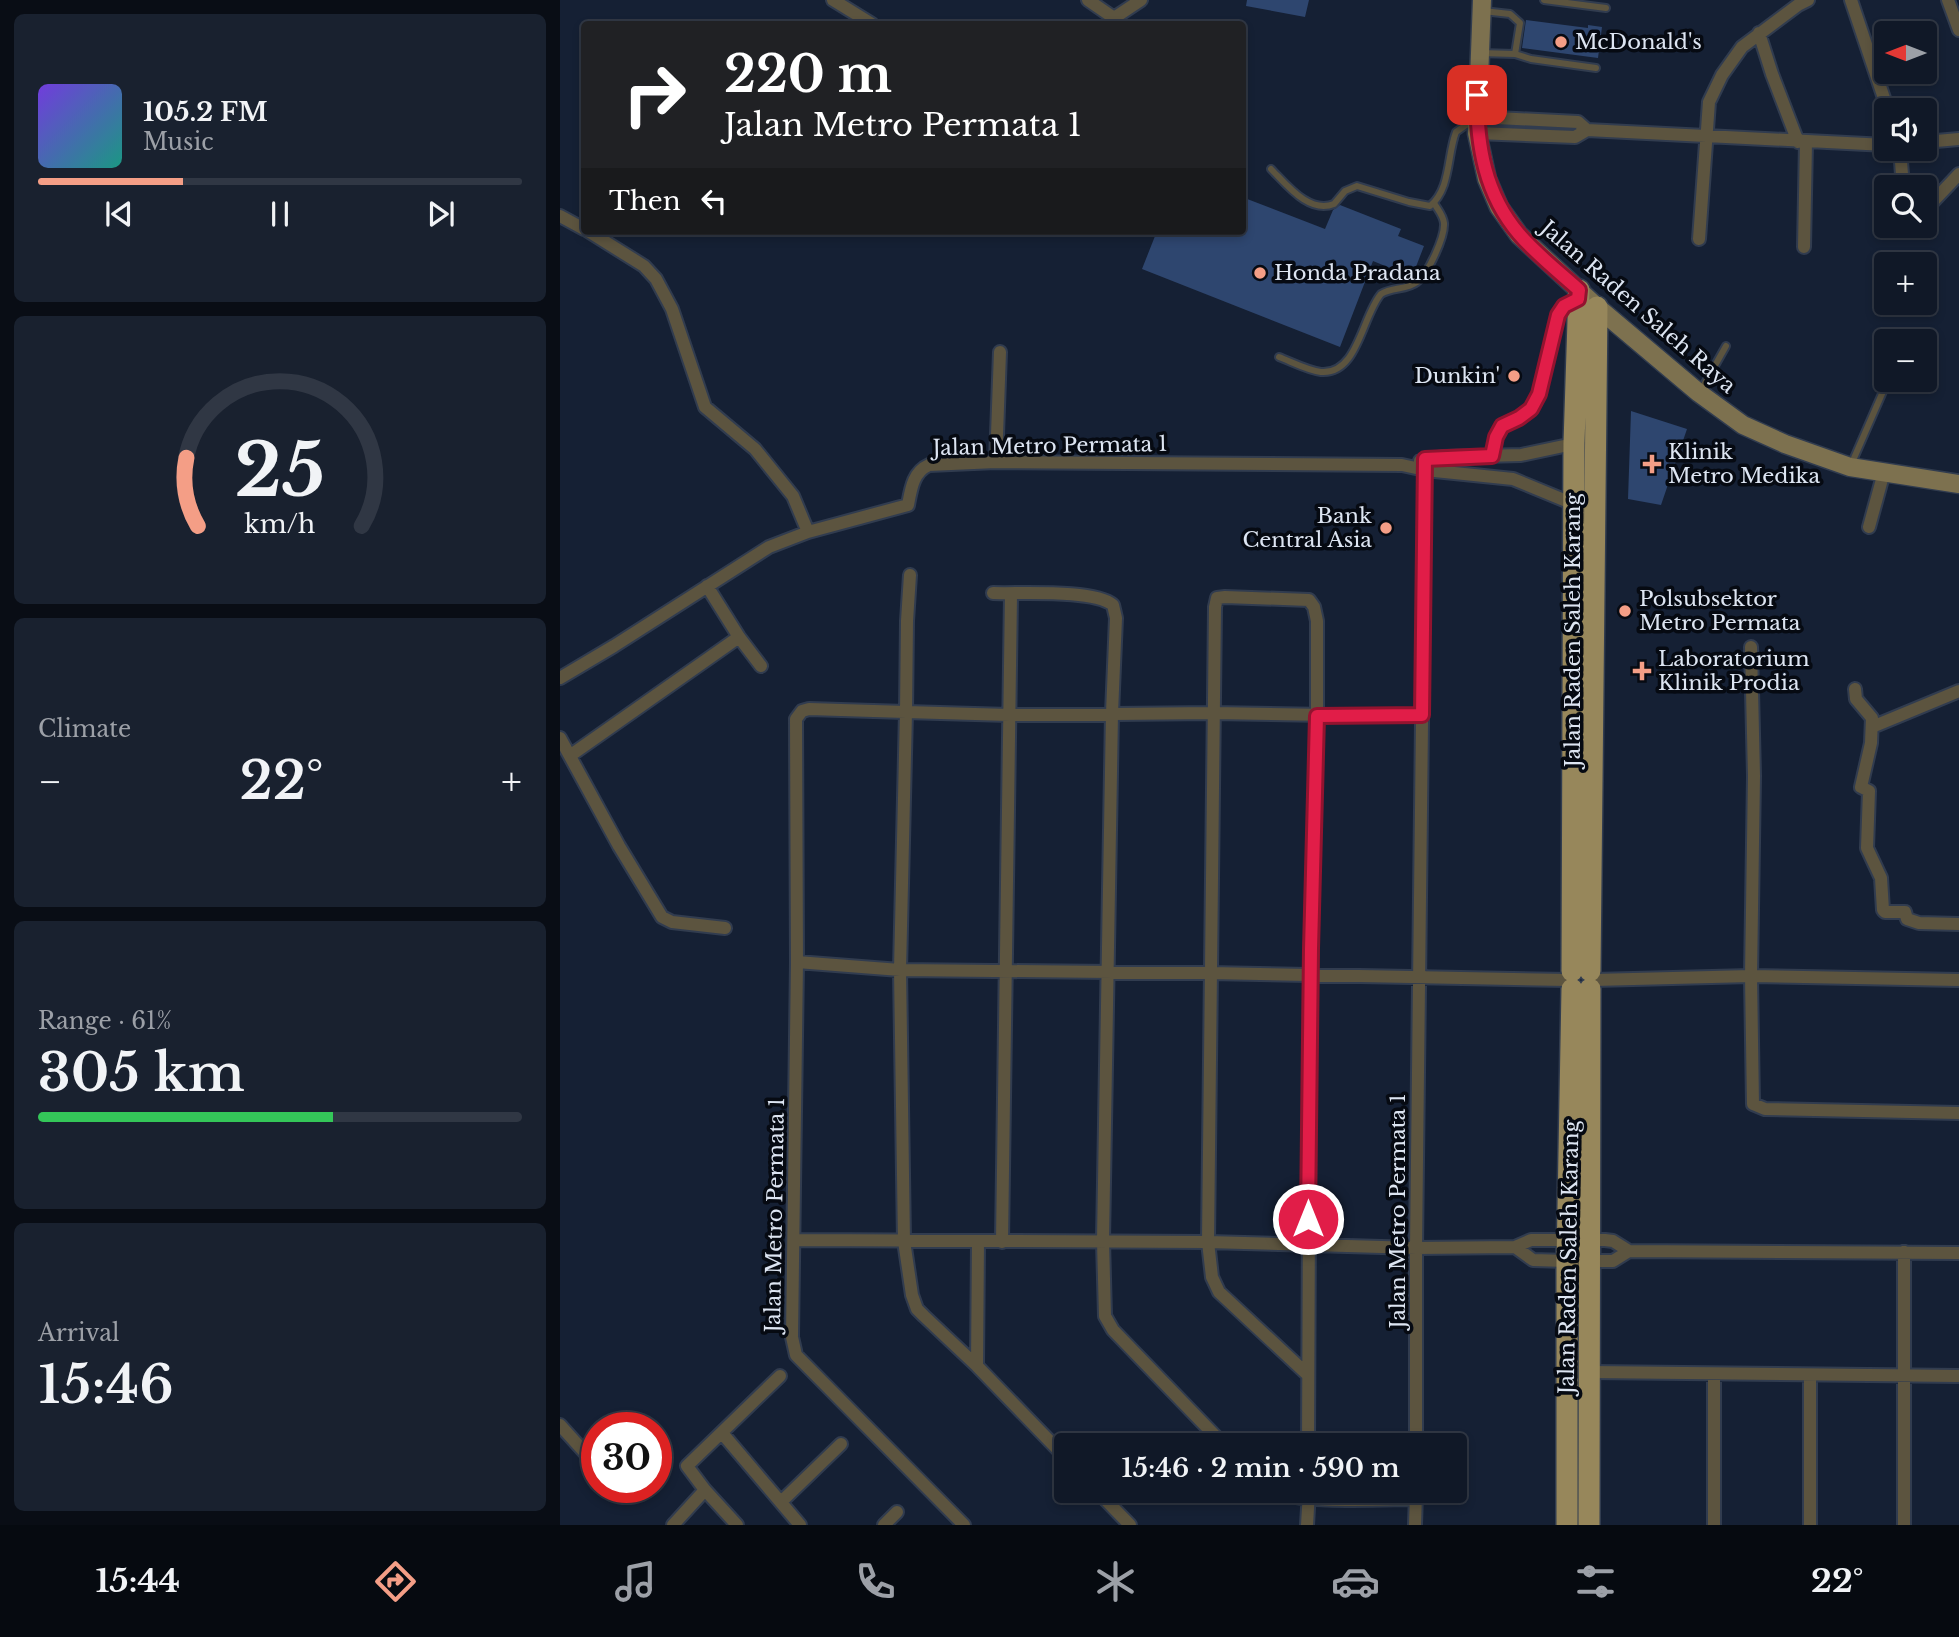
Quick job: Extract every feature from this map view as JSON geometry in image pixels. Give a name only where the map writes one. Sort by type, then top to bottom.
[{"type":"main road","name":"Jalan Raden Saleh Raya","points":[[1481,6],[1477,125],[1487,179],[1499,207],[1519,235],[1585,299],[1699,393],[1743,425],[1785,444],[1850,467],[1959,484]]},
{"type":"main road","name":"Jalan Raden Saleh Karang","points":[[1585,299],[1581,980],[1590,1251],[1589,1525]]},
{"type":"main road","name":"Jalan Raden Saleh Karang","points":[[1567,1525],[1568,1251],[1581,980]]},
{"type":"street","points":[[833,0],[850,5],[869,21]]},
{"type":"street","points":[[1088,0],[1112,21],[1141,0]]},
{"type":"street","points":[[1699,239],[1709,102],[1722,75],[1742,47],[1808,0]]},
{"type":"street","points":[[1852,0],[1884,98]]},
{"type":"street","points":[[1948,0],[1959,30]]},
{"type":"street","points":[[1759,33],[1772,74],[1802,142],[1804,247]]},
{"type":"street","points":[[1477,125],[1578,122],[1587,130],[1874,145]]},
{"type":"street","points":[[1937,141],[1959,139]]},
{"type":"street","points":[[1937,197],[1959,174]]},
{"type":"street","points":[[560,216],[581,227]]},
{"type":"street","points":[[594,235],[644,266],[656,279],[672,309],[705,407],[755,449],[793,496],[808,532]]},
{"type":"street","points":[[996,462],[1000,352]]},
{"type":"street","name":"Jalan Metro Permata 1","points":[[560,678],[769,547],[808,532],[908,505],[915,478],[921,468],[929,465],[996,462],[1425,465],[1521,455],[1584,442]]},
{"type":"street","name":"Jalan Metro Permata 1","points":[[1425,465],[1513,479],[1584,505]]},
{"type":"street","name":"Jalan Metro Permata 1","points":[[1416,1433],[1425,465]]},
{"type":"street","points":[[1869,527],[1884,472]]},
{"type":"street","points":[[911,575],[907,621],[900,970],[904,1241],[912,1294],[917,1309],[1054,1446]]},
{"type":"street","points":[[707,586],[738,637],[761,666]]},
{"type":"street","points":[[993,593],[1084,595],[1107,599],[1113,605],[1116,618],[1107,972],[1103,1241],[1105,1317],[1108,1325],[1212,1433]]},
{"type":"street","points":[[1002,1242],[1011,594]]},
{"type":"street","points":[[1308,1375],[1219,1292],[1212,1277],[1208,1242],[1215,602],[1217,598],[1225,597],[1306,600],[1312,602],[1317,621],[1310,975],[1308,1433]]},
{"type":"street","points":[[571,755],[738,637]]},
{"type":"street","points":[[1751,648],[1754,776],[1751,1099],[1757,1108],[1959,1113]]},
{"type":"street","points":[[1855,689],[1856,699],[1872,719],[1861,787],[1869,791],[1867,848],[1881,878],[1883,910],[1905,912],[1907,919],[1919,923],[1959,924]]},
{"type":"street","points":[[1872,727],[1959,691]]},
{"type":"street","name":"Jalan Metro Permata 1","points":[[964,1525],[796,1355],[792,1337],[798,715],[802,710],[809,709],[1009,715],[1422,715]]},
{"type":"street","points":[[560,738],[619,846],[662,917],[672,922],[725,928]]},
{"type":"street","points":[[797,962],[900,970],[1581,980],[1751,976],[1959,981]]},
{"type":"street","points":[[794,1240],[1208,1242],[1416,1248],[1516,1247],[1531,1240],[1568,1251],[1590,1251],[1613,1241],[1629,1251],[1959,1252]]},
{"type":"street","points":[[977,1366],[978,1242]]},
{"type":"street","points":[[1516,1247],[1533,1259],[1568,1251],[1590,1251],[1614,1261],[1629,1251]]},
{"type":"street","points":[[1904,1252],[1904,1525]]},
{"type":"street","points":[[1590,1372],[1959,1376]]},
{"type":"street","points":[[1714,1374],[1714,1525]]},
{"type":"street","points":[[1810,1375],[1810,1525]]},
{"type":"street","points":[[737,1525],[687,1466],[780,1376]]},
{"type":"street","points":[[560,1425],[581,1448]]},
{"type":"street","points":[[722,1433],[800,1525]]},
{"type":"street","points":[[781,1502],[841,1444]]},
{"type":"street","points":[[673,1525],[705,1490]]},
{"type":"street","points":[[1109,1503],[1130,1525]]},
{"type":"street","points":[[1307,1525],[1308,1503]]},
{"type":"street","points":[[1415,1525],[1416,1503]]},
{"type":"street","points":[[884,1525],[897,1512]]},
{"type":"lane","points":[[1544,0],[1606,8]]},
{"type":"lane","points":[[1481,6],[1516,17],[1520,23],[1516,54]]},
{"type":"lane","points":[[1478,52],[1516,54],[1531,59],[1596,68]]},
{"type":"lane","points":[[1271,169],[1297,196],[1322,206],[1334,204],[1345,191],[1357,186],[1425,207],[1434,204],[1448,171],[1456,132],[1477,125]]},
{"type":"lane","points":[[1279,357],[1322,372],[1342,367],[1351,355],[1381,294],[1415,284],[1425,274],[1439,246],[1444,227],[1441,213],[1434,204]]},
{"type":"lane","points":[[1492,456],[1496,437],[1502,426],[1531,409],[1539,394],[1558,315],[1564,306],[1585,299]]},
{"type":"lane","points":[[1699,393],[1726,346]]},
{"type":"lane","points":[[1850,467],[1883,392]]},
{"type":"building","points":[[1247,0],[1309,0],[1305,17],[1246,6]]},
{"type":"building","name":"McDonald's","points":[[1526,20],[1588,28],[1588,25],[1602,27],[1598,58],[1522,48]]},
{"type":"building","name":"Honda Pradana","points":[[1246,199],[1325,229],[1333,210],[1340,205],[1401,229],[1398,236],[1424,246],[1412,277],[1373,261],[1340,347],[1142,269],[1155,235],[1246,235]]},
{"type":"building","name":"Klinik Metro Medika","points":[[1631,411],[1687,429],[1661,505],[1628,499]]},
{"type":"place","name":"McDonald's","points":[[1561,42]]},
{"type":"place","name":"Honda Pradana","points":[[1260,273]]},
{"type":"place","name":"Dunkin'","points":[[1514,376]]},
{"type":"place","name":"Klinik Metro Medika","points":[[1652,464]]},
{"type":"place","name":"Bank Central Asia","points":[[1386,528]]},
{"type":"place","name":"Polsubsektor Metro Permata","points":[[1625,611]]},
{"type":"place","name":"Laboratorium Klinik Prodia","points":[[1642,671]]},
{"type":"route","points":[[1308,1219],[1317,716],[1422,715],[1425,459],[1492,456],[1496,437],[1502,426],[1531,409],[1539,394],[1558,315],[1564,306],[1578,299],[1579,290],[1519,235],[1499,207],[1487,179],[1477,133],[1477,95]]}]
